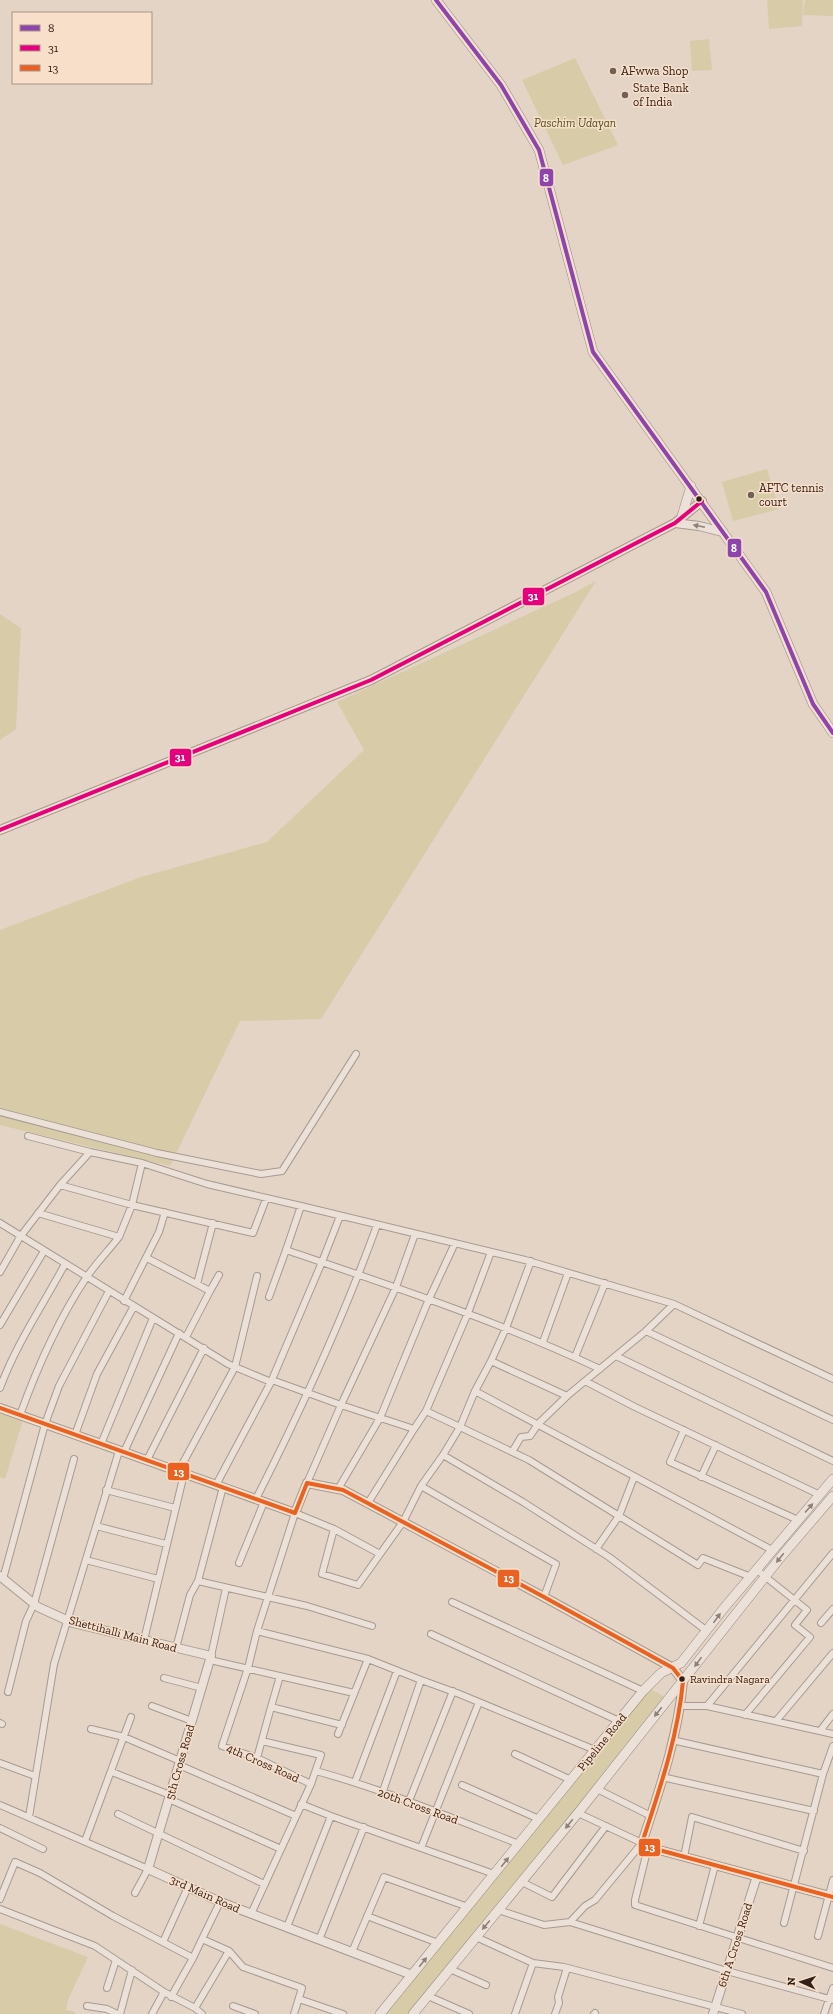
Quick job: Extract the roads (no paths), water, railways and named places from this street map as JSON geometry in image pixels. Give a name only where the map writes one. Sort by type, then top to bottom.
[{"type":"main road","points":[[436,0],[502,84],[540,150],[593,352],[702,501],[766,592],[813,704],[833,733]]},
{"type":"main road","points":[[682,516],[690,486]]},
{"type":"main road","name":"Pipeline Road","points":[[380,2014],[643,1691],[661,1673],[681,1663],[772,1550],[833,1479]]},
{"type":"main road","name":"Pipeline Road","points":[[413,2014],[578,1813],[683,1681],[714,1639],[833,1496]]},
{"type":"street","points":[[0,830],[371,680],[674,523],[702,501]]},
{"type":"street","points":[[674,523],[699,526],[723,532]]},
{"type":"street","points":[[0,1112],[157,1153],[261,1174],[282,1171],[356,1054]]},
{"type":"street","points":[[28,1136],[90,1152],[142,1163],[207,1184],[266,1199],[531,1261],[605,1283],[674,1304],[833,1379]]},
{"type":"street","points":[[0,1272],[20,1236],[60,1185],[90,1152]]},
{"type":"street","points":[[20,1415],[37,1370],[67,1311],[87,1277],[120,1237],[132,1205],[142,1163]]},
{"type":"street","points":[[60,1185],[132,1205],[254,1233],[266,1199]]},
{"type":"street","points":[[269,1297],[301,1206]]},
{"type":"street","points":[[124,1301],[159,1232],[165,1212]]},
{"type":"street","points":[[38,1213],[120,1237]]},
{"type":"street","points":[[176,1648],[190,1595],[198,1581],[220,1486],[271,1381],[340,1216]]},
{"type":"street","points":[[0,1223],[124,1301],[235,1367],[342,1406],[414,1429]]},
{"type":"street","points":[[197,1284],[213,1223]]},
{"type":"street","points":[[239,1563],[260,1501],[309,1393],[359,1274],[377,1225]]},
{"type":"street","points":[[248,1668],[267,1596],[295,1513],[307,1483],[396,1287],[415,1234]]},
{"type":"street","points":[[338,1489],[380,1418],[429,1299],[455,1244]]},
{"type":"street","points":[[286,1250],[468,1313],[543,1342],[600,1369]]},
{"type":"street","points":[[0,1326],[44,1251]]},
{"type":"street","points":[[368,1503],[426,1411],[468,1313],[491,1252]]},
{"type":"street","points":[[147,1258],[210,1291]]},
{"type":"street","points":[[334,1530],[322,1574],[358,1585],[403,1522],[421,1486],[443,1455],[460,1427],[475,1391],[506,1328],[531,1261]]},
{"type":"street","points":[[0,1388],[34,1318],[65,1264]]},
{"type":"street","points":[[543,1342],[568,1273]]},
{"type":"street","points":[[186,1337],[219,1275]]},
{"type":"street","points":[[144,1640],[175,1508],[181,1473],[235,1367],[258,1276]]},
{"type":"street","points":[[575,1357],[605,1283]]},
{"type":"street","points":[[2,1577],[45,1424],[59,1386],[109,1291]]},
{"type":"street","points":[[512,1452],[521,1437],[530,1436],[538,1424],[566,1396],[616,1356],[674,1304]]},
{"type":"street","points":[[75,1435],[97,1374],[134,1306]]},
{"type":"street","points":[[101,1444],[153,1318]]},
{"type":"street","points":[[646,1330],[833,1420]]},
{"type":"street","points":[[29,1817],[54,1664],[106,1490],[122,1451],[179,1333]]},
{"type":"street","points":[[147,1460],[204,1348]]},
{"type":"street","points":[[616,1356],[833,1460]]},
{"type":"street","points":[[491,1361],[566,1396]]},
{"type":"street","points":[[585,1381],[820,1495]]},
{"type":"street","points":[[475,1391],[772,1550]]},
{"type":"street","points":[[0,1408],[295,1513],[334,1530],[380,1554]]},
{"type":"street","points":[[426,1411],[529,1460],[698,1565],[703,1558],[766,1577],[807,1610],[796,1625],[810,1637],[745,1715]]},
{"type":"street","points":[[684,1430],[670,1462],[798,1520]]},
{"type":"street","points":[[701,1477],[716,1445]]},
{"type":"street","points":[[443,1455],[523,1502],[596,1549],[707,1631]]},
{"type":"street","points":[[8,1692],[26,1621],[34,1604],[74,1459]]},
{"type":"street","points":[[596,1549],[619,1516],[634,1477]]},
{"type":"street","points":[[307,1483],[338,1489],[368,1503],[544,1596],[673,1668],[683,1681],[681,1706],[651,1816],[635,1905],[833,1968]]},
{"type":"street","points":[[421,1486],[556,1564],[544,1596]]},
{"type":"street","points":[[106,1490],[175,1508]]},
{"type":"street","points":[[96,1526],[166,1544]]},
{"type":"street","points":[[707,1706],[833,1553]]},
{"type":"street","points":[[86,1560],[158,1579]]},
{"type":"street","name":"Shettihalli Main Road","points":[[2,1577],[34,1604],[67,1620],[210,1658]]},
{"type":"street","points":[[198,1581],[267,1596],[372,1626]]},
{"type":"street","points":[[226,1588],[210,1658],[354,1693]]},
{"type":"street","points":[[452,1602],[643,1691]]},
{"type":"street","points":[[821,1623],[833,1609]]},
{"type":"street","points":[[257,1631],[368,1659],[397,1672],[453,1691],[595,1750]]},
{"type":"street","points":[[431,1634],[619,1721]]},
{"type":"street","points":[[776,1722],[833,1653]]},
{"type":"street","name":"5th Cross Road","points":[[148,1869],[210,1658]]},
{"type":"street","points":[[338,1734],[368,1659]]},
{"type":"street","name":"4th Cross Road","points":[[248,1668],[222,1746],[257,1758],[311,1784]]},
{"type":"street","points":[[355,1782],[397,1672]]},
{"type":"street","points":[[257,1758],[280,1676]]},
{"type":"street","points":[[164,1678],[202,1688]]},
{"type":"street","points":[[382,1794],[421,1680]]},
{"type":"street","points":[[409,1801],[453,1691]]},
{"type":"street","points":[[421,1848],[479,1702]]},
{"type":"street","points":[[152,1706],[192,1721]]},
{"type":"street","points":[[681,1706],[707,1706],[833,1734]]},
{"type":"street","points":[[271,1707],[342,1725]]},
{"type":"street","points":[[820,1731],[833,1714]]},
{"type":"street","points":[[86,1841],[131,1717]]},
{"type":"street","points":[[91,1729],[124,1737],[296,1816]]},
{"type":"street","points":[[251,1914],[311,1784],[321,1755],[262,1740]]},
{"type":"street","points":[[672,1740],[823,1774]]},
{"type":"street","points":[[784,1923],[823,1774],[833,1746]]},
{"type":"street","points":[[515,1754],[571,1780]]},
{"type":"street","points":[[0,1763],[35,1776]]},
{"type":"street","name":"20th Cross Road","points":[[316,1771],[355,1782],[382,1794],[409,1801],[519,1844]]},
{"type":"street","points":[[112,1772],[281,1849]]},
{"type":"street","points":[[662,1777],[814,1811]]},
{"type":"street","points":[[462,1786],[539,1819]]},
{"type":"street","points":[[597,1789],[651,1816]]},
{"type":"street","points":[[301,1804],[330,1816],[494,1874]]},
{"type":"street","name":"3rd Main Road","points":[[0,1805],[86,1841],[220,1902],[412,1975]]},
{"type":"street","points":[[578,1813],[645,1845],[831,1897]]},
{"type":"street","points":[[118,1814],[264,1884]]},
{"type":"street","points":[[287,1927],[330,1816]]},
{"type":"street","points":[[684,1857],[692,1817],[804,1851]]},
{"type":"street","points":[[522,1882],[552,1897],[606,1826]]},
{"type":"street","points":[[319,1940],[364,1827]]},
{"type":"street","points":[[0,1828],[43,1849]]},
{"type":"street","points":[[570,1922],[585,1906],[595,1900],[645,1845]]},
{"type":"street","points":[[0,1899],[15,1862],[40,1873],[193,1958]]},
{"type":"street","points":[[700,1926],[715,1865]]},
{"type":"street","points":[[135,1893],[148,1869]]},
{"type":"street","name":"6th A Cross Road","points":[[714,2010],[757,1876]]},
{"type":"street","points":[[352,1952],[384,1877],[468,1907]]},
{"type":"street","points":[[818,1936],[831,1897],[833,1880]]},
{"type":"street","points":[[163,1942],[188,1887]]},
{"type":"street","points":[[171,1997],[193,1958],[220,1902]]},
{"type":"street","points":[[0,1909],[95,1946],[171,1997],[195,2008],[202,2014]]},
{"type":"street","points":[[498,1910],[544,1925],[570,1922],[727,1971],[831,2000]]},
{"type":"street","points":[[367,1916],[438,1943]]},
{"type":"street","points":[[476,1937],[533,1963],[567,1968],[714,2010],[742,2014]]},
{"type":"street","points":[[202,1939],[229,1951],[243,1967],[302,1988],[294,2014]]},
{"type":"street","points":[[195,2008],[229,1951]]},
{"type":"street","points":[[107,1988],[116,1960]]},
{"type":"street","points":[[516,2014],[533,1963]]},
{"type":"street","points":[[555,2014],[558,1997],[567,1968]]},
{"type":"street","points":[[450,1969],[486,1985]]},
{"type":"street","points":[[87,2006],[107,2009],[118,2014],[132,1970]]},
{"type":"street","points":[[824,2014],[831,2000],[833,1988]]},
{"type":"street","points":[[152,2014],[164,1992]]},
{"type":"street","points":[[428,1996],[469,2014]]},
{"type":"street","points":[[299,1999],[343,2014]]},
{"type":"street","points":[[233,2006],[255,2014]]},
{"type":"place","name":"AFwwa Shop","points":[[613,71]]},
{"type":"place","name":"State Bank of India","points":[[625,95]]},
{"type":"place","name":"AFTC tennis court","points":[[751,495]]},
{"type":"place","name":"Ravindra Nagara","points":[[682,1679]]},
{"type":"park label","name":"Paschim Udayan","points":[[575,123]]}]
